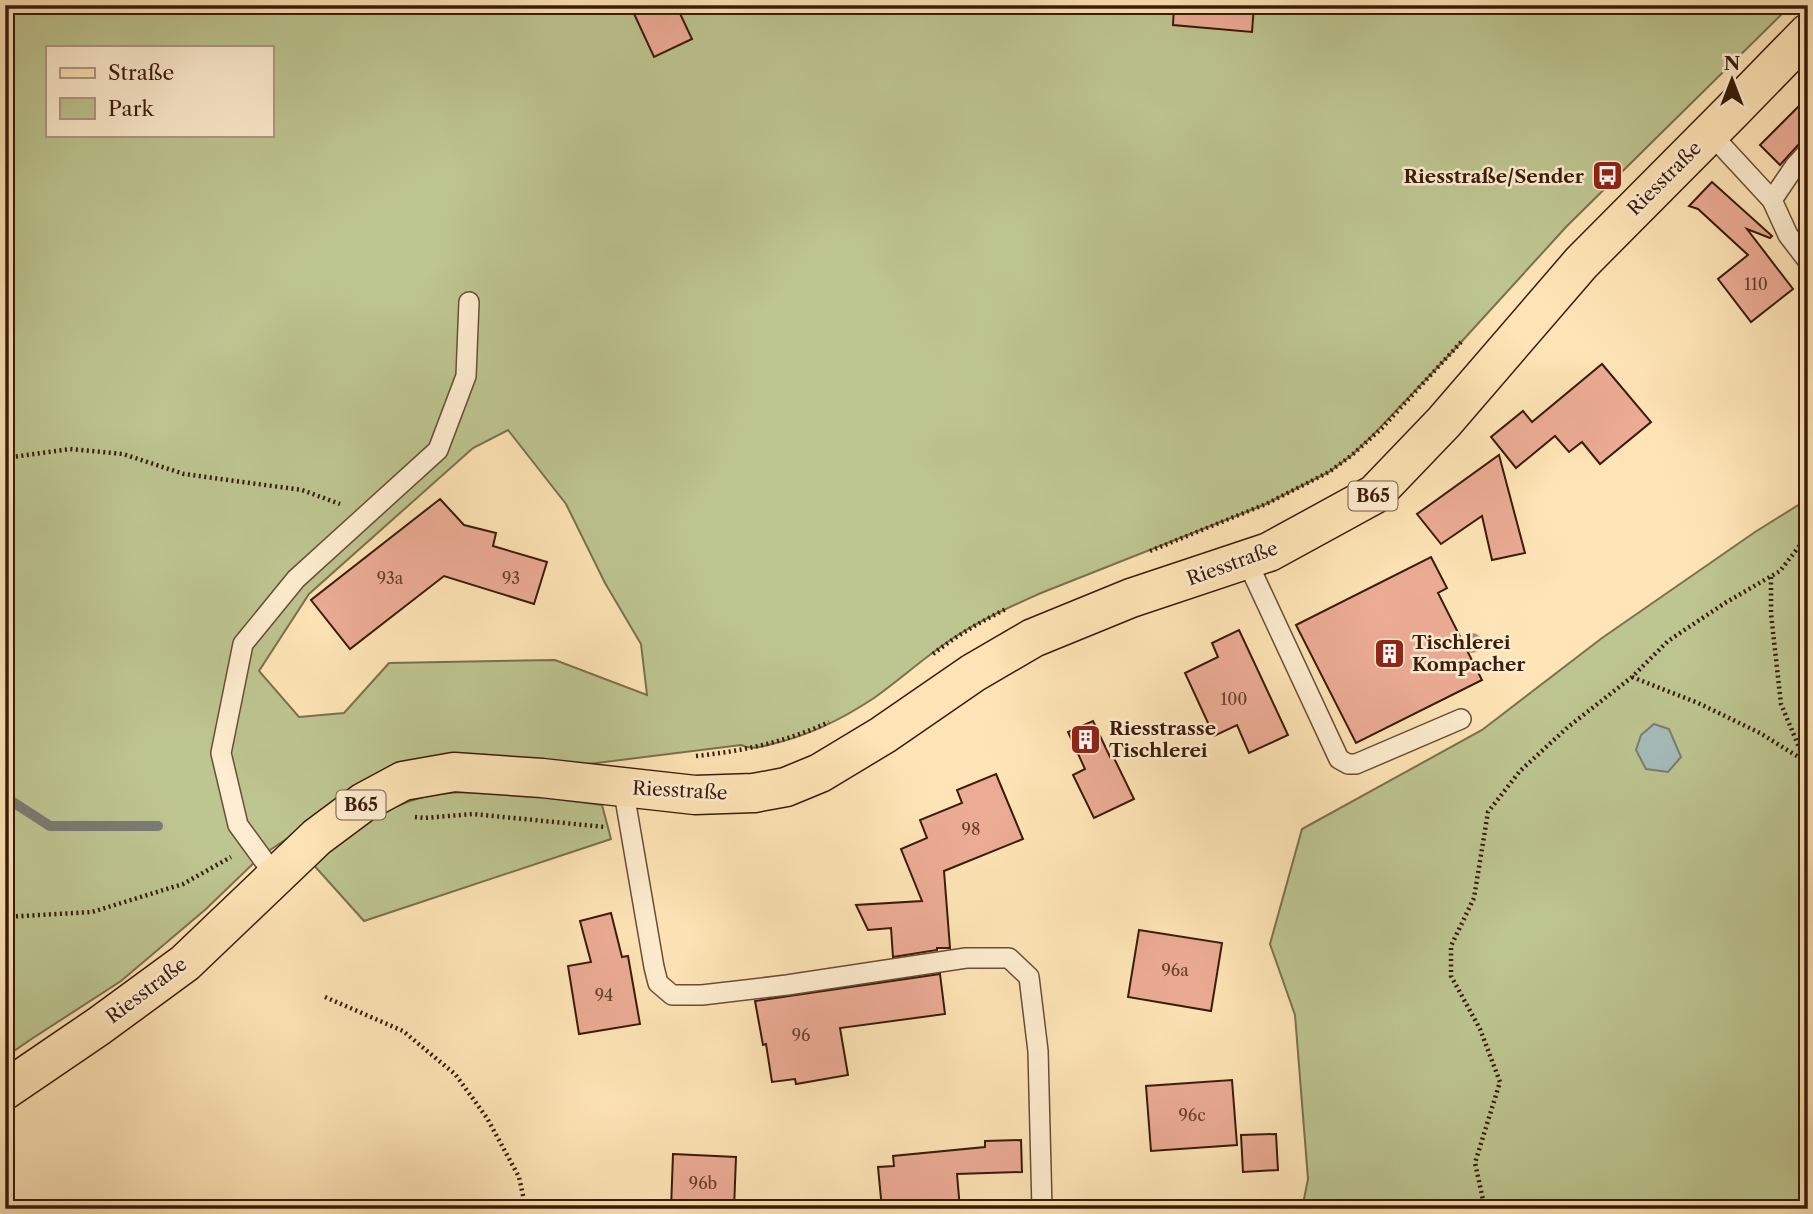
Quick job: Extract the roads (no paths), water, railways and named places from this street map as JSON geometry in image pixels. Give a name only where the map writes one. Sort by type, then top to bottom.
[{"type":"main road","name":"Riesstraße","points":[[5,1090],[185,963],[326,830],[364,802],[403,781],[454,772],[542,778],[695,795],[754,793],[786,787],[808,779],[883,735],[973,673],[1033,638],[1131,598],[1269,552],[1375,494],[1444,422],[1581,263],[1808,33]]},
{"type":"lane","points":[[1710,133],[1772,200],[1788,235],[1808,261]]},
{"type":"lane","points":[[1772,200],[1808,152]]},
{"type":"lane","points":[[276,877],[238,825],[221,753],[243,644],[296,579],[438,450],[466,376],[469,302]]},
{"type":"lane","points":[[1246,559],[1339,759],[1348,764],[1356,764],[1461,719]]},
{"type":"lane","name":"Riesstraße","points":[[623,787],[654,967],[659,983],[672,995],[702,995],[787,985],[966,958],[1009,958],[1029,977],[1038,1051],[1042,1209]]},
{"type":"water","points":[[1654,724],[1669,729],[1681,757],[1668,772],[1646,769],[1636,750],[1641,735]]},
{"type":"waterway","points":[[5,797],[50,826],[158,826]]},
{"type":"place","name":"Riesstraße/Sender","points":[[1607,176]]},
{"type":"place","name":"Tischlerei Kompacher","points":[[1389,653]]},
{"type":"place","name":"Riesstrasse Tischlerei","points":[[1086,739]]}]
